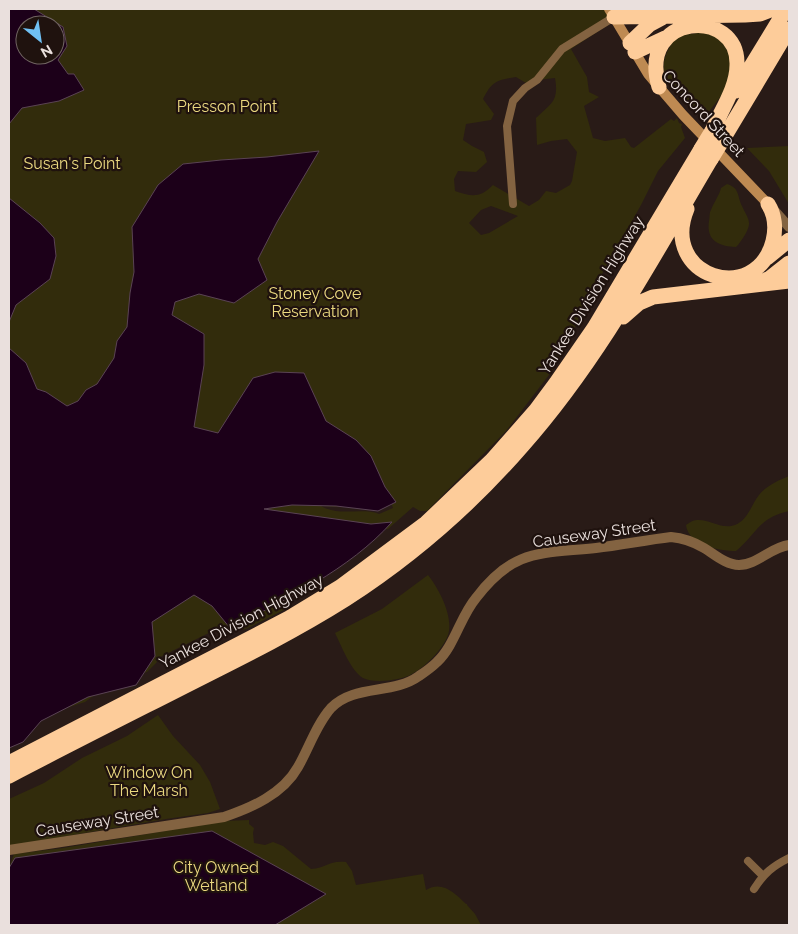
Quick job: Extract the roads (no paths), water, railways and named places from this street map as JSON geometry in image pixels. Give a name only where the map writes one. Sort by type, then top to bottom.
[{"type":"highway","points":[[613,14],[669,17],[745,15],[763,13],[773,9]]},
{"type":"highway","name":"Yankee Division Highway","points":[[9,777],[315,618],[370,582],[426,539],[488,482],[524,444],[569,388],[615,320],[786,9]]},
{"type":"highway","points":[[632,47],[648,25],[669,17]]},
{"type":"highway","points":[[632,47],[668,37],[686,27],[707,26],[723,34],[735,50],[737,65],[735,77],[716,134]]},
{"type":"highway","name":"Yankee Division Highway","points":[[716,134],[789,29]]},
{"type":"highway","points":[[658,87],[654,66],[660,47],[668,37]]},
{"type":"highway","points":[[706,154],[684,215],[681,235],[685,251],[691,260],[702,270],[714,276],[724,278],[745,275],[789,240]]},
{"type":"highway","name":"Yankee Division Highway","points":[[9,763],[289,618],[354,577],[426,523],[492,460],[556,384],[706,154]]},
{"type":"highway","points":[[765,259],[771,248],[775,231],[772,212],[768,204]]},
{"type":"highway","points":[[758,284],[770,278],[789,263]]},
{"type":"highway","points":[[569,388],[620,319],[646,299],[789,281]]},
{"type":"main road","name":"Concord Street","points":[[613,14],[648,74],[658,87],[768,204]]},
{"type":"street","points":[[513,204],[507,126],[517,95],[537,80],[562,49],[613,14]]},
{"type":"street","name":"Concord Street","points":[[768,204],[789,226]]},
{"type":"street","name":"Causeway Street","points":[[9,850],[224,817],[256,805],[277,790],[297,769],[311,738],[332,708],[340,701],[367,692],[404,684],[437,662],[447,649],[470,605],[498,572],[516,562],[539,553],[613,546],[671,537],[690,541],[734,565],[748,563],[778,548],[789,545]]},
{"type":"street","points":[[754,889],[762,875],[772,866],[789,858]]},
{"type":"street","points":[[748,861],[762,875]]},
{"type":"park label","name":"Presson Point","points":[[227,106]]},
{"type":"park label","name":"Susan's Point","points":[[72,163]]},
{"type":"park label","name":"Stoney Cove Reservation","points":[[315,302]]},
{"type":"park label","name":"Window On The Marsh","points":[[149,781]]},
{"type":"park label","name":"City Owned Wetland","points":[[216,876]]}]
